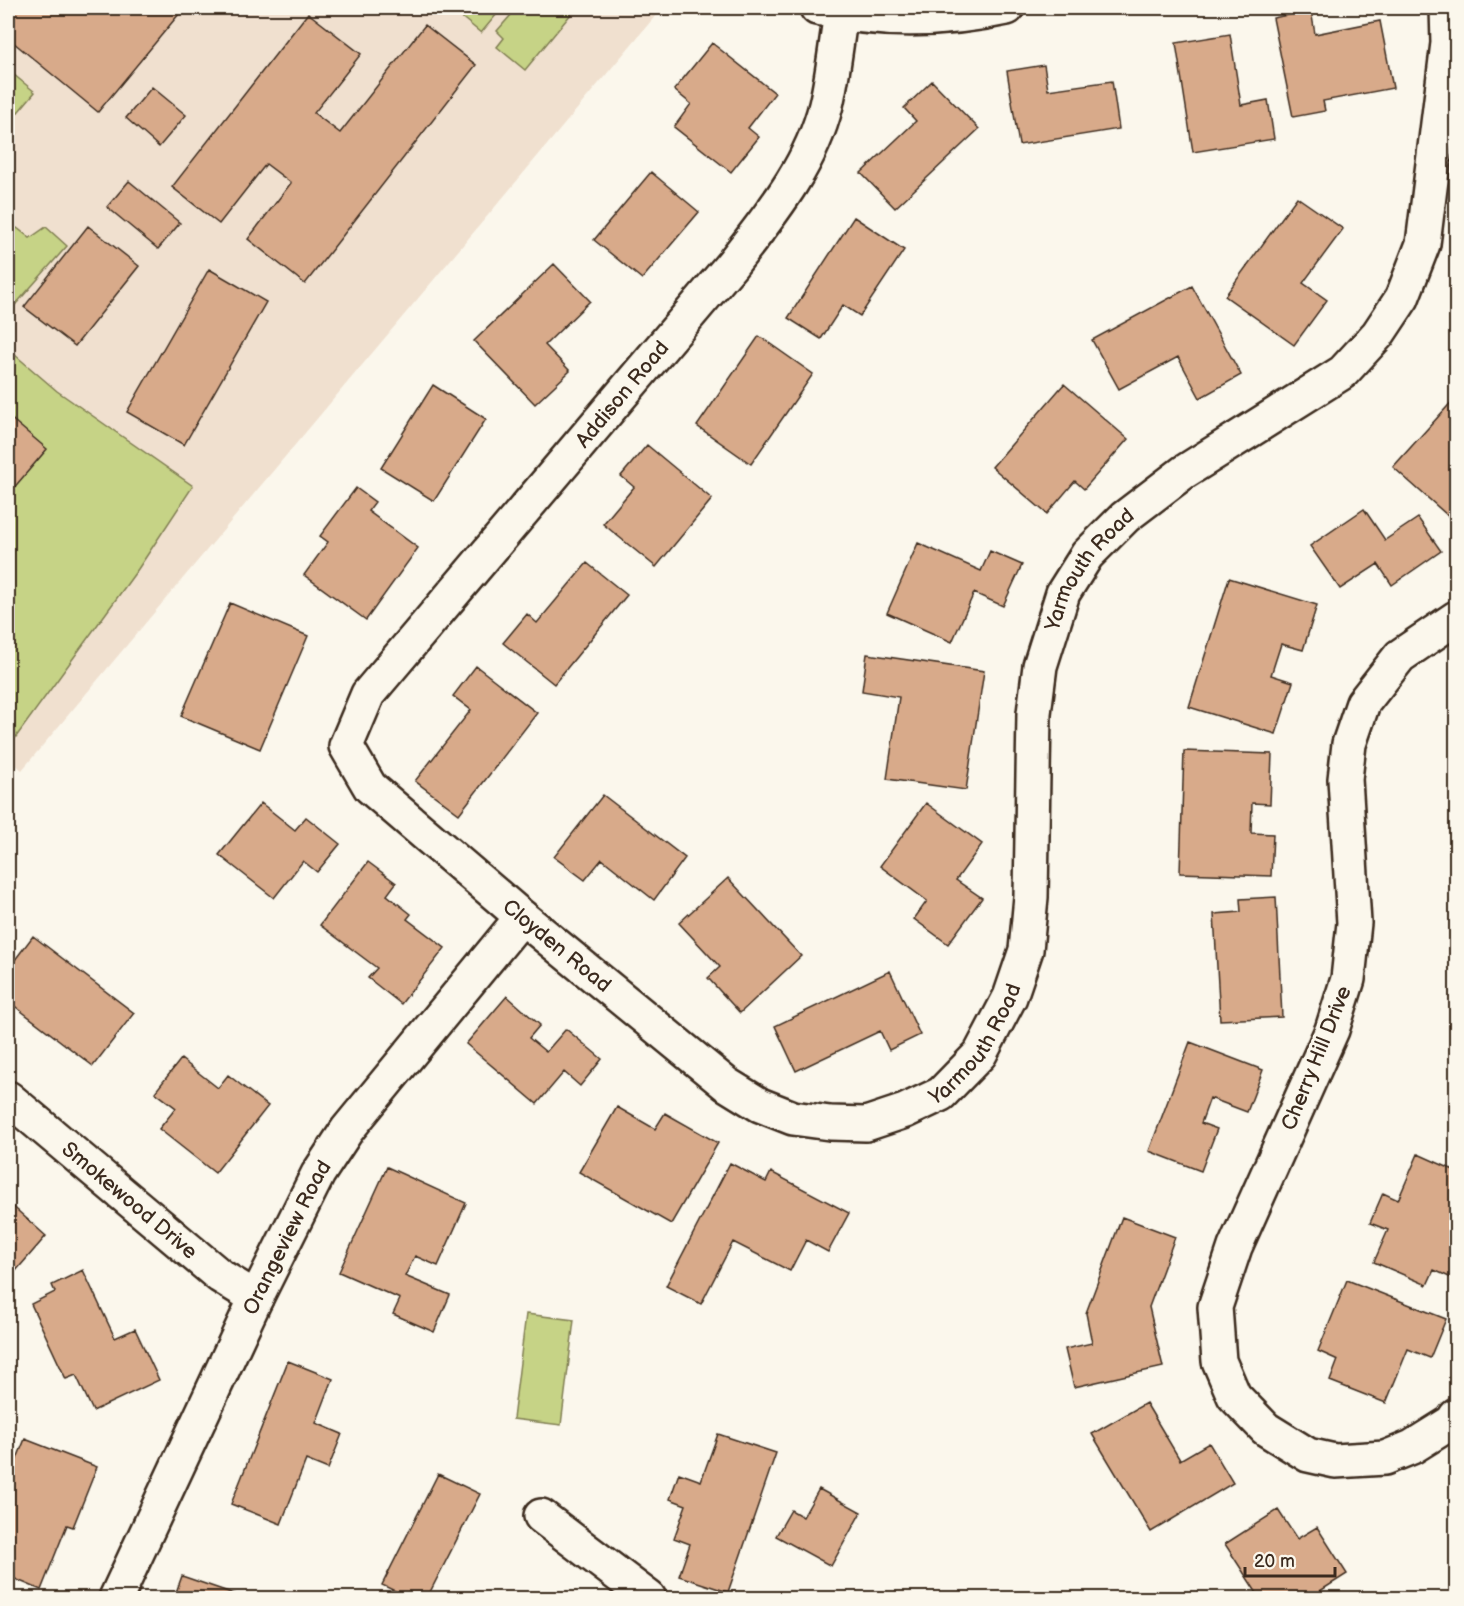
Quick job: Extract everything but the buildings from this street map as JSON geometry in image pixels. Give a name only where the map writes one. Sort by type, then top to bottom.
[{"type":"street","points":[[829,10],[895,20],[937,19],[1007,8]]},
{"type":"street","name":"Yarmouth Road","points":[[794,1118],[830,1123],[866,1124],[905,1111],[941,1094],[980,1054],[1010,997],[1026,950],[1031,897],[1034,713],[1040,666],[1063,593],[1087,555],[1125,517],[1184,472],[1342,372],[1378,334],[1402,298],[1423,244],[1448,43],[1447,8]]},
{"type":"street","name":"Addison Road","points":[[345,746],[368,694],[725,272],[781,200],[808,153],[825,106],[829,10]]},
{"type":"street","name":"Cherry Hill Drive","points":[[1456,618],[1400,656],[1363,703],[1356,723],[1349,744],[1345,779],[1354,923],[1348,979],[1332,1030],[1235,1247],[1215,1307],[1219,1361],[1234,1396],[1266,1429],[1308,1455],[1335,1461],[1385,1458],[1413,1448],[1452,1422],[1456,1416]]},
{"type":"street","name":"Cloyden Road","points":[[345,746],[370,787],[522,917],[726,1084],[760,1105],[794,1118]]},
{"type":"street","name":"Orangeview Road","points":[[116,1599],[256,1298],[318,1174],[347,1130],[522,917]]},
{"type":"street","name":"Smokewood Drive","points":[[8,1098],[220,1276],[256,1298]]},
{"type":"street","points":[[541,1516],[650,1599]]},
{"type":"shaded area","points":[[8,8],[662,8],[22,770],[8,758]]},
{"type":"green space","points":[[457,8],[502,8],[481,33],[454,11]]},
{"type":"green space","points":[[517,8],[576,8],[525,70],[497,47],[504,38],[497,31]]},
{"type":"green space","points":[[8,70],[35,92],[8,124]]},
{"type":"green space","points":[[46,227],[67,246],[8,313],[8,228],[17,228],[30,238]]},
{"type":"green space","points":[[8,349],[57,391],[193,486],[138,569],[8,748]]},
{"type":"green space","points":[[526,1314],[574,1320],[561,1425],[513,1419]]}]
